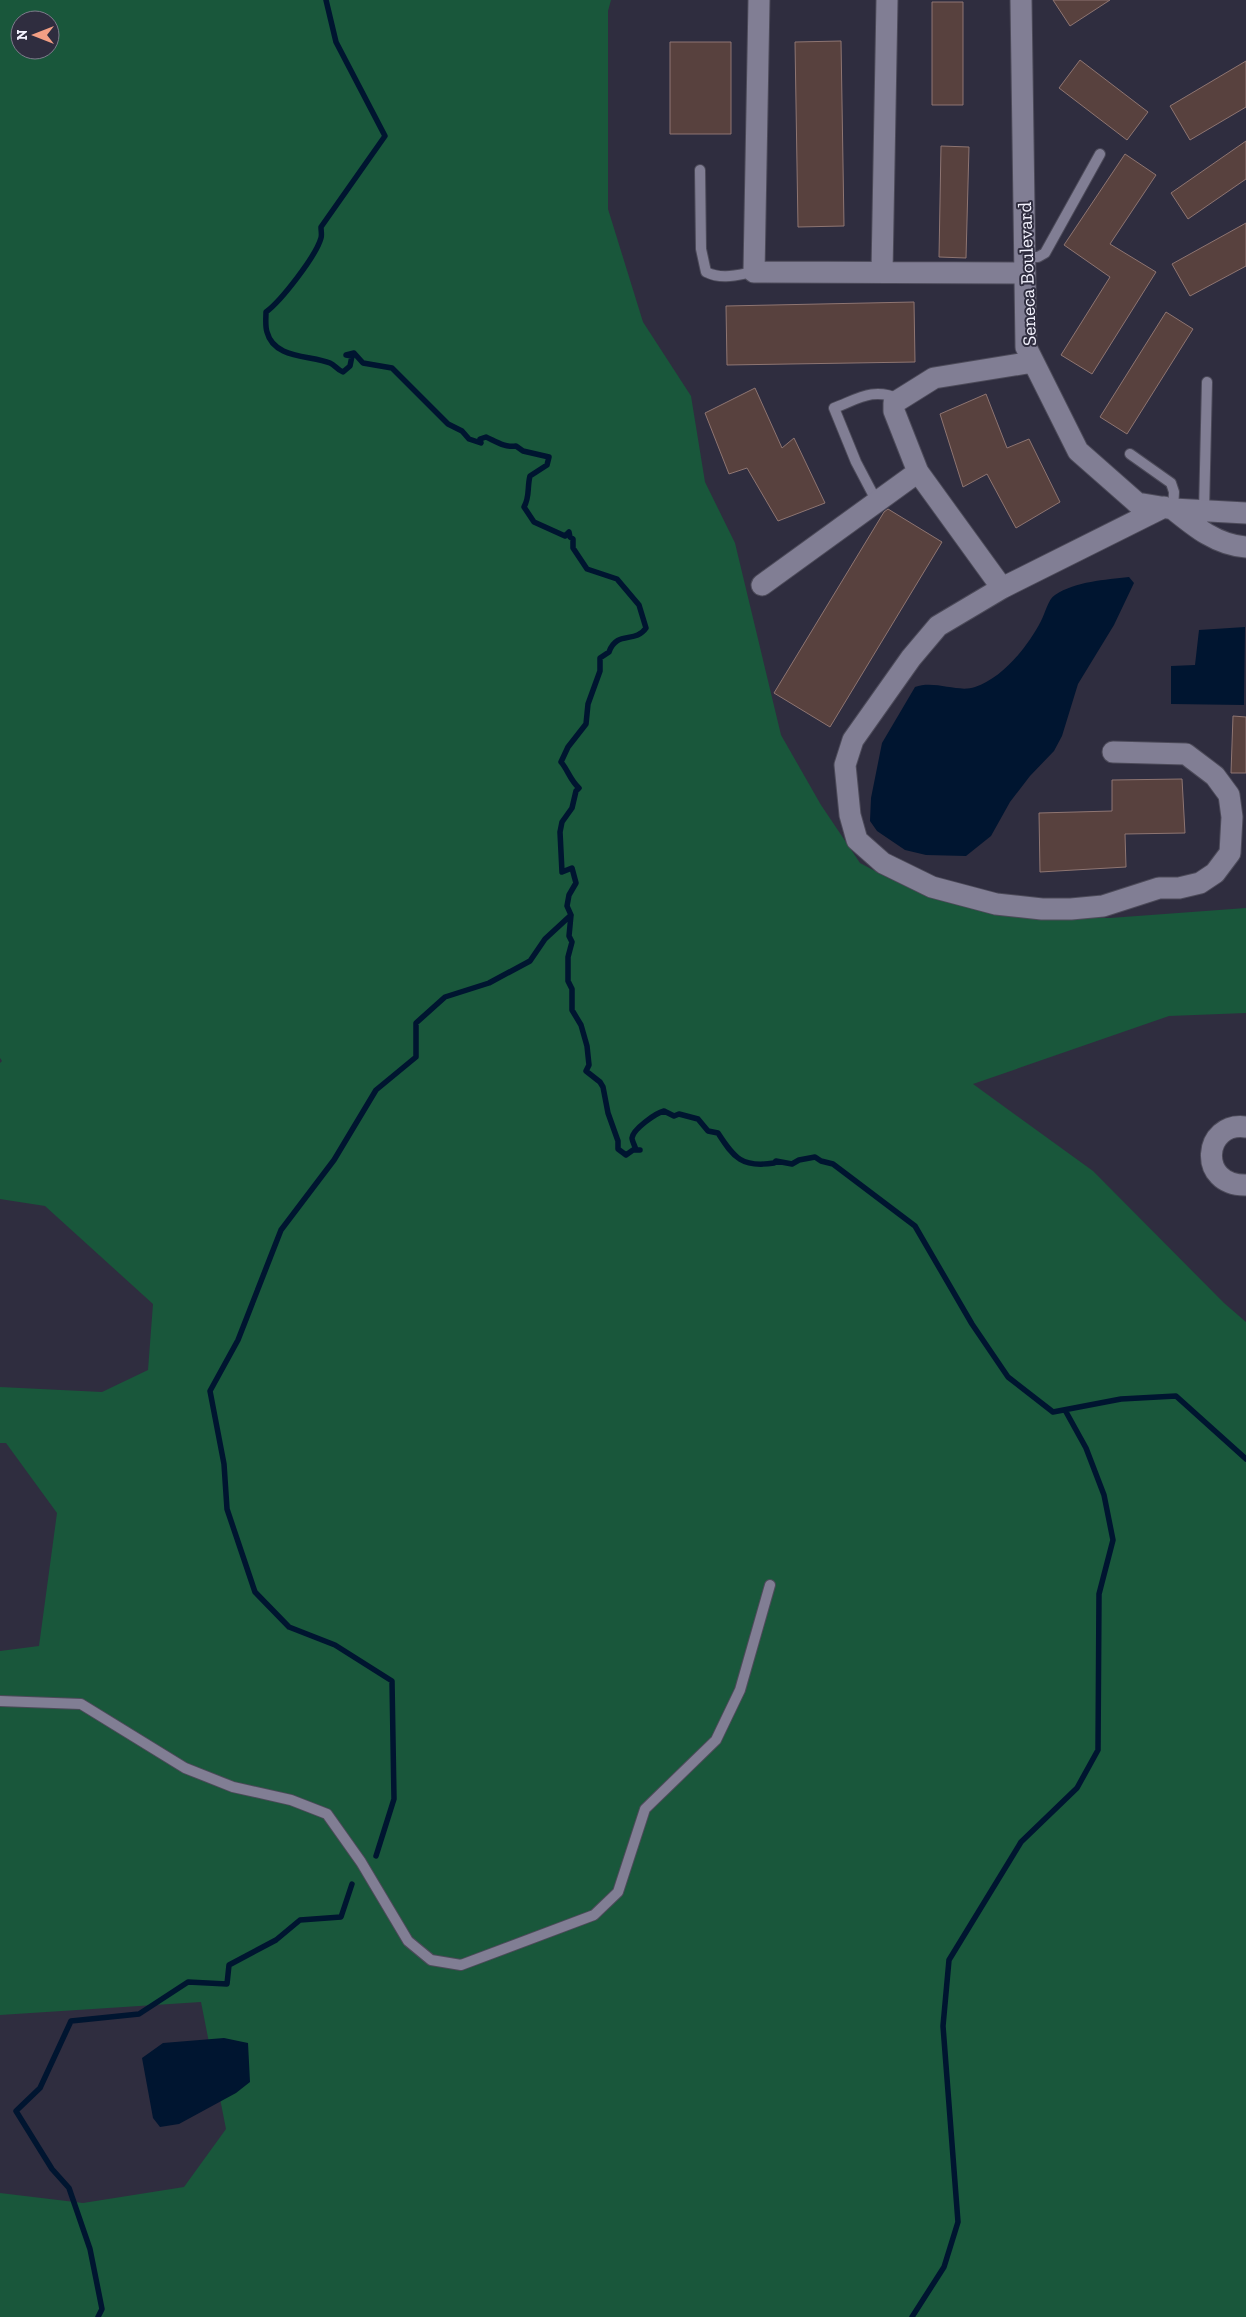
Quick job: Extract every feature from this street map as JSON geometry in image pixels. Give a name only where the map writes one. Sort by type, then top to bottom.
[{"type":"street","points":[[759,0],[754,272],[882,272],[1025,265]]},
{"type":"street","points":[[882,272],[887,0]]},
{"type":"street","name":"Seneca Boulevard","points":[[1021,0],[1026,347],[1078,451],[1137,503],[1168,508],[1246,513]]},
{"type":"street","points":[[1002,588],[918,472],[894,411],[894,403],[934,378],[1033,362]]},
{"type":"street","points":[[762,585],[918,472]]},
{"type":"street","points":[[1113,752],[1186,754],[1215,776],[1229,795],[1232,817],[1230,853],[1215,873],[1200,883],[1179,888],[1159,888],[1103,906],[1042,909],[996,904],[932,887],[883,863],[857,840],[850,815],[845,765],[853,740],[911,658],[938,626],[1002,588],[1168,508]]},
{"type":"street","name":"Seneca Boulevard","points":[[1168,508],[1203,533],[1238,546],[1246,547]]},
{"type":"street","points":[[1246,1127],[1230,1128],[1221,1133],[1211,1150],[1211,1160],[1219,1177],[1227,1182],[1246,1185]]},
{"type":"lane","points":[[1025,265],[1045,253],[1100,154]]},
{"type":"lane","points":[[700,170],[701,249],[706,272],[714,276],[723,277],[754,272]]},
{"type":"lane","points":[[1203,533],[1207,382]]},
{"type":"lane","points":[[878,502],[856,462],[834,408],[876,393],[887,394],[899,399]]},
{"type":"lane","points":[[1130,454],[1171,483],[1174,492],[1168,508]]},
{"type":"lane","points":[[0,1701],[80,1704],[185,1768],[233,1787],[291,1800],[327,1814],[361,1862],[408,1942],[431,1960],[461,1965],[594,1915],[618,1892],[645,1809],[716,1740],[740,1690],[770,1585]]},
{"type":"green space","points":[[0,0],[611,0],[608,11],[608,209],[643,322],[691,396],[705,482],[735,543],[781,735],[821,805],[860,863],[890,879],[1013,916],[1110,918],[1246,908],[1246,1013],[1169,1016],[973,1084],[1093,1171],[1224,1303],[1246,1322],[1246,2317],[0,2317],[0,2193],[83,2203],[184,2187],[226,2129],[201,2002],[0,2015],[0,1651],[39,1646],[57,1513],[6,1443],[0,1443],[0,1387],[102,1392],[148,1370],[153,1304],[45,1206],[0,1199],[0,1063],[2,1061],[0,1058]]},
{"type":"water","points":[[1129,577],[1134,583],[1114,625],[1078,684],[1062,736],[1054,751],[1030,776],[1010,802],[991,836],[966,856],[926,855],[905,850],[877,831],[870,821],[871,798],[882,743],[915,687],[930,685],[961,689],[985,683],[1005,669],[1022,650],[1036,631],[1049,603],[1055,595],[1081,584]]},
{"type":"water","points":[[1245,627],[1244,705],[1171,704],[1171,666],[1195,665],[1199,630]]},
{"type":"water","points":[[224,2038],[248,2043],[250,2082],[236,2093],[179,2124],[160,2127],[153,2118],[142,2058],[163,2043]]},
{"type":"building","points":[[1053,0],[1110,0],[1070,26]]},
{"type":"building","points":[[932,2],[963,2],[963,105],[932,105]]},
{"type":"building","points":[[841,41],[844,226],[798,227],[795,42]]},
{"type":"building","points":[[670,42],[731,42],[731,134],[670,134]]},
{"type":"building","points":[[1080,60],[1148,112],[1127,140],[1059,88]]},
{"type":"building","points":[[1246,61],[1246,107],[1190,140],[1170,106]]},
{"type":"building","points":[[1246,141],[1246,179],[1188,219],[1171,193]]},
{"type":"building","points":[[941,146],[969,147],[966,258],[939,257]]},
{"type":"building","points":[[1125,154],[1156,175],[1110,244],[1156,272],[1092,374],[1061,355],[1110,277],[1064,245]]},
{"type":"building","points":[[1246,223],[1246,266],[1190,296],[1172,264]]},
{"type":"building","points":[[914,302],[915,362],[727,365],[726,306]]},
{"type":"building","points":[[1166,312],[1193,329],[1127,434],[1100,417]]},
{"type":"building","points":[[755,388],[782,448],[794,438],[825,503],[778,521],[747,468],[729,474],[705,413]]},
{"type":"building","points":[[986,394],[1007,448],[1029,439],[1060,502],[1016,528],[987,474],[963,487],[940,414]]},
{"type":"building","points":[[888,509],[942,542],[830,727],[774,693],[884,512]]},
{"type":"building","points":[[1233,716],[1246,717],[1246,773],[1231,773]]},
{"type":"building","points":[[1182,779],[1185,833],[1125,834],[1126,867],[1040,872],[1039,813],[1112,811],[1112,780]]},
{"type":"waterway","points":[[326,0],[336,42],[385,136],[321,227],[321,238],[312,256],[297,278],[266,312],[266,330],[271,341],[285,352],[322,360],[343,372],[350,366],[352,356],[346,355],[354,353],[363,363],[392,368],[448,424],[462,431],[469,439],[481,443],[480,439],[486,437],[504,445],[516,446],[523,451],[549,457],[547,465],[530,476],[524,507],[534,522],[565,536],[569,532],[570,537],[573,539],[573,548],[587,569],[617,579],[639,605],[646,628],[642,633],[617,641],[612,645],[609,652],[600,658],[600,671],[588,704],[586,724],[568,747],[561,762],[573,782],[579,788],[576,791],[572,808],[562,822],[560,832],[562,872],[572,868],[576,883],[569,895],[567,906],[571,915],[569,936],[572,942],[568,957],[568,981],[572,989],[572,1010],[581,1025],[587,1046],[589,1065],[586,1071],[600,1082],[603,1087],[608,1113],[618,1141],[618,1149],[626,1155],[633,1150],[640,1150],[636,1150],[636,1148],[632,1139],[633,1134],[645,1122],[664,1111],[674,1116],[679,1114],[698,1119],[708,1131],[718,1133],[734,1155],[746,1162],[763,1164],[776,1161],[792,1164],[799,1160],[815,1157],[821,1161],[833,1164],[915,1226],[972,1324],[1008,1377],[1053,1412],[1121,1399],[1176,1396],[1246,1459]]},
{"type":"waterway","points":[[376,1856],[394,1799],[392,1681],[335,1645],[289,1627],[255,1592],[227,1509],[224,1464],[210,1391],[238,1340],[281,1230],[334,1160],[376,1090],[416,1057],[416,1023],[445,997],[489,983],[530,961],[545,939],[571,915]]},
{"type":"waterway","points":[[912,2317],[944,2267],[958,2222],[943,2026],[949,1960],[1021,1842],[1077,1788],[1098,1750],[1099,1594],[1113,1540],[1104,1495],[1086,1448],[1065,1410]]},
{"type":"waterway","points":[[98,2317],[102,2309],[90,2249],[69,2188],[52,2169],[16,2111],[40,2088],[71,2021],[139,2014],[188,1982],[227,1984],[229,1965],[276,1940],[300,1920],[341,1917],[352,1884]]}]
